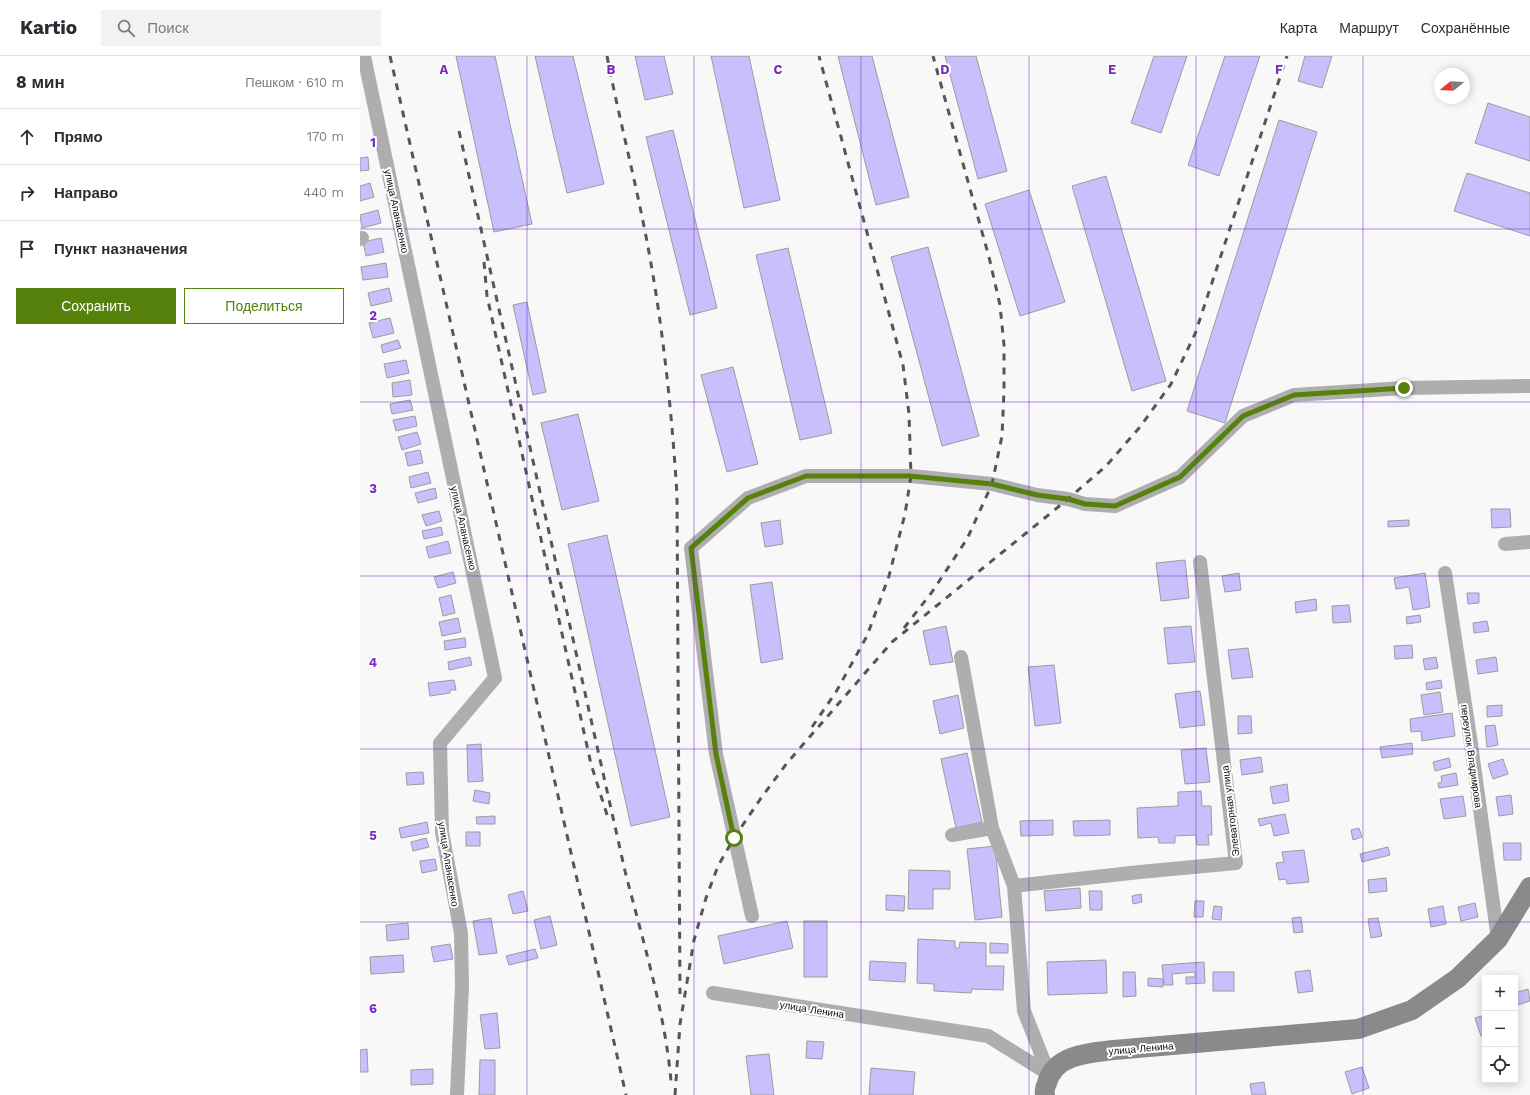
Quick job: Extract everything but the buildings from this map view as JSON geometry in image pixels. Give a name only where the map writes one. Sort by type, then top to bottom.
[{"type":"main road","name":"улица Ленина","points":[[1049,1074],[1065,1060],[1087,1054],[1114,1050],[1358,1029],[1412,1010],[1458,978],[1498,939],[1530,888]]},
{"type":"main road","points":[[1045,1095],[1044,1091],[1049,1074]]},
{"type":"street","name":"улица Апанасенко","points":[[364,56],[495,678],[440,743],[442,832],[461,933],[462,986],[457,1095]]},
{"type":"street","points":[[752,916],[716,754],[691,548],[748,498],[806,476],[910,476],[992,484],[1037,495],[1068,499],[1085,504],[1115,506],[1180,477],[1243,416],[1294,395],[1404,388],[1530,386]]},
{"type":"street","points":[[1505,544],[1530,542]]},
{"type":"street","name":"Элеваторная улица","points":[[1014,886],[1236,863],[1200,562]]},
{"type":"street","name":"переулок Владимрова","points":[[1445,573],[1470,737],[1498,939]]},
{"type":"street","points":[[961,657],[992,828],[1014,886],[1024,1011],[1049,1074]]},
{"type":"street","points":[[952,835],[992,828]]},
{"type":"street","name":"улица Ленина","points":[[713,993],[988,1036],[1049,1074]]},
{"type":"railway","points":[[390,56],[626,1095]]},
{"type":"railway","points":[[607,56],[640,207],[655,287],[667,376],[675,465],[677,495],[680,994]]},
{"type":"railway","points":[[812,727],[836,692],[867,636],[889,576],[905,514],[911,476],[909,414],[903,365],[819,56]]},
{"type":"railway","points":[[904,628],[932,592],[967,539],[992,484],[1002,436],[1004,345],[1000,305],[989,257],[933,56]]},
{"type":"railway","points":[[675,1095],[680,1024],[694,940],[706,898],[718,866],[734,838],[787,763],[892,642],[1068,499],[1106,466],[1140,427],[1171,384],[1195,334],[1287,56]]},
{"type":"railway","points":[[459,131],[625,871],[664,1028],[671,1081]]},
{"type":"railway","points":[[484,262],[487,296],[591,764],[608,818]]},
{"type":"route","points":[[734,838],[716,754],[691,548],[748,498],[806,476],[910,476],[992,484],[1037,495],[1068,499],[1085,504],[1115,506],[1180,477],[1243,416],[1294,395],[1404,388]]}]
